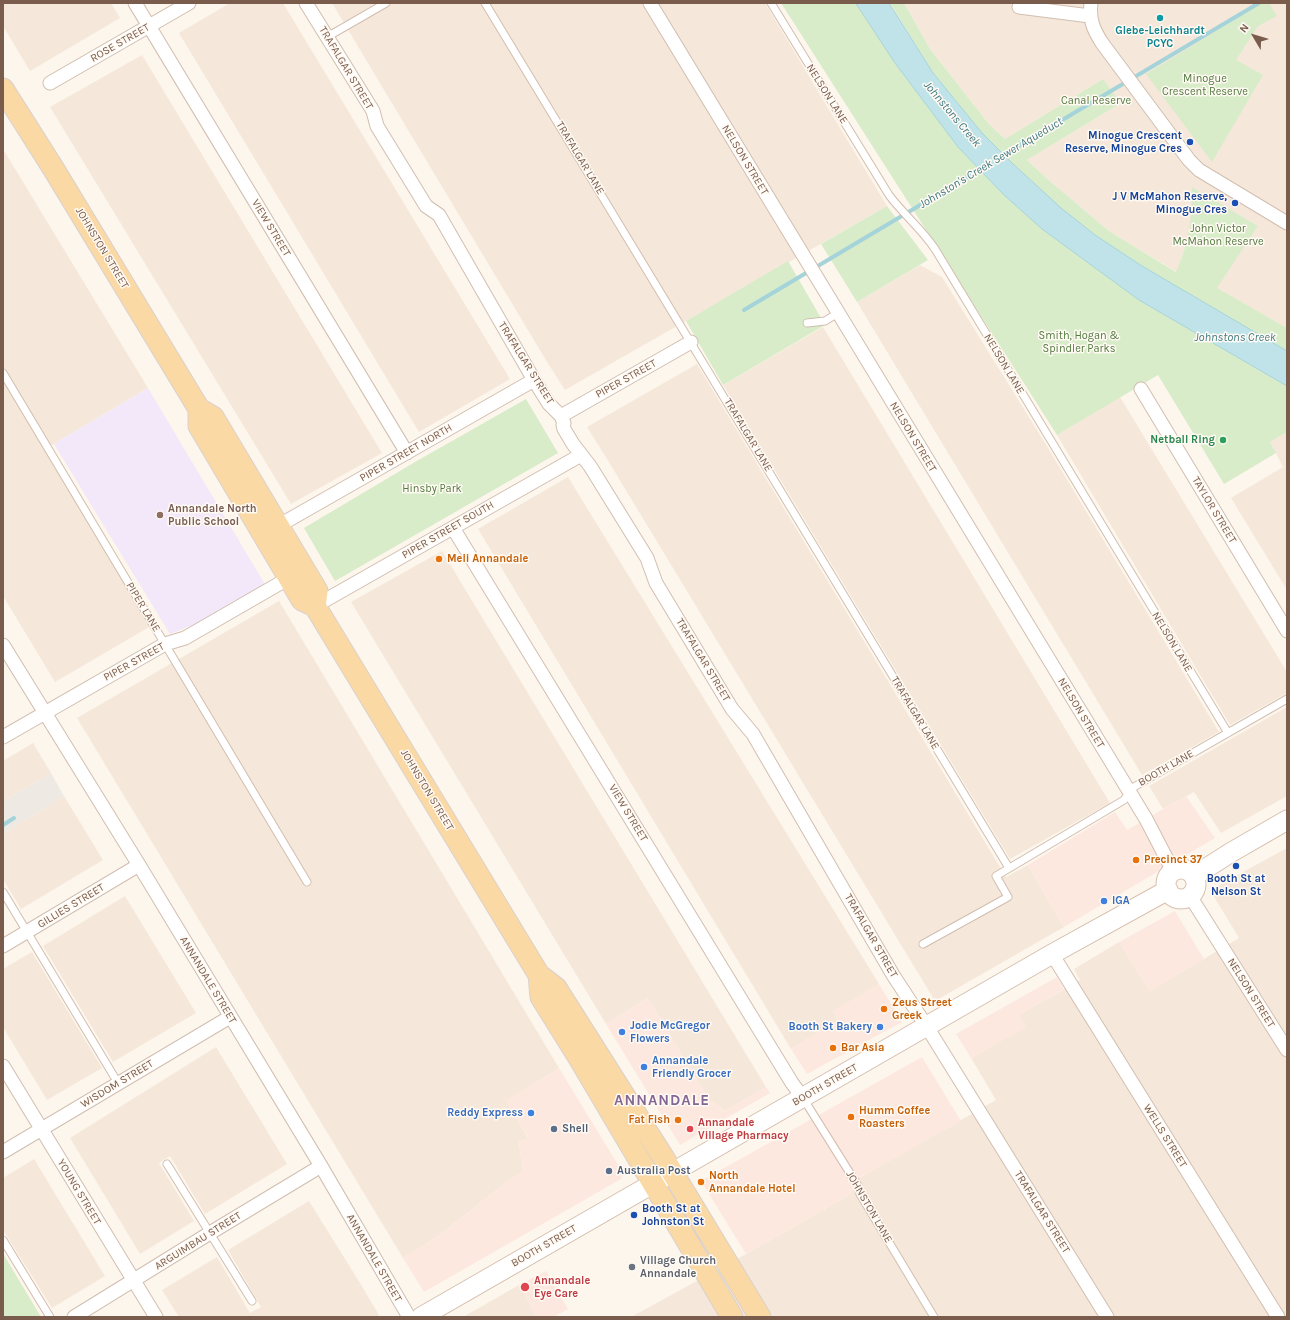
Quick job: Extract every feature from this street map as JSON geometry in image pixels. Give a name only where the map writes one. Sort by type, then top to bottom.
[{"type":"main road","name":"JOHNSTON STREET","points":[[6,100],[53,168],[199,409],[213,417],[234,450],[317,591],[316,606],[539,975],[556,988],[672,1172],[760,1317]]},
{"type":"main road","name":"JOHNSTON STREET","points":[[199,409],[199,426],[288,578],[302,600],[316,606]]},
{"type":"main road","points":[[1194,876],[1287,820]]},
{"type":"main road","points":[[1182,869],[1190,871],[1194,876],[1196,888],[1190,896],[1178,898],[1168,890],[1167,881],[1170,874],[1174,871],[1182,869]]},
{"type":"main road","name":"BOOTH STREET","points":[[421,1317],[1052,954],[1168,890]]},
{"type":"main road","name":"JOHNSTON STREET","points":[[539,975],[541,997],[579,1058],[732,1317]]},
{"type":"street","name":"VIEW STREET","points":[[135,3],[407,453]]},
{"type":"street","name":"ROSE STREET","points":[[50,83],[189,3]]},
{"type":"street","name":"TRAFALGAR STREET","points":[[306,3],[373,111],[377,126],[426,206],[439,215],[534,380],[550,404],[562,416],[564,428],[581,455],[590,466],[647,558],[656,583],[732,709],[753,734],[889,968],[1107,1317]]},
{"type":"street","name":"NELSON STREET","points":[[650,3],[1146,819],[1174,871]]},
{"type":"street","points":[[1019,7],[1090,10],[1094,28],[1102,43],[1194,166],[1287,223]]},
{"type":"street","name":"PIPER STREET","points":[[562,416],[691,342]]},
{"type":"street","name":"PIPER STREET NORTH","points":[[278,526],[534,380]]},
{"type":"street","name":"TAYLOR STREET","points":[[1141,389],[1287,632]]},
{"type":"street","name":"PIPER STREET SOUTH","points":[[316,606],[581,455]]},
{"type":"street","name":"VIEW STREET","points":[[453,528],[792,1083],[803,1098]]},
{"type":"street","name":"PIPER STREET","points":[[3,737],[165,644],[185,638],[288,578]]},
{"type":"street","name":"ANNANDALE STREET","points":[[3,645],[139,865],[321,1166],[409,1317]]},
{"type":"street","name":"GILLIES STREET","points":[[3,946],[139,865]]},
{"type":"street","name":"NELSON STREET","points":[[1190,896],[1287,1050]]},
{"type":"street","name":"WELLS STREET","points":[[1052,954],[1278,1317]]},
{"type":"street","name":"WISDOM STREET","points":[[3,1152],[230,1016]]},
{"type":"street","name":"YOUNG STREET","points":[[3,1066],[156,1317]]},
{"type":"street","name":"ARGUIMBAU STREET","points":[[74,1317],[321,1166]]},
{"type":"lane","points":[[327,37],[386,3]]},
{"type":"lane","name":"TRAFALGAR LANE","points":[[485,3],[1009,868]]},
{"type":"lane","name":"NELSON LANE","points":[[771,3],[889,195],[901,211],[935,249],[1228,733]]},
{"type":"lane","points":[[807,323],[825,321],[838,313]]},
{"type":"lane","name":"PIPER LANE","points":[[3,373],[307,882]]},
{"type":"lane","name":"BOOTH LANE","points":[[923,944],[1008,896],[996,876],[1124,800],[1134,787],[1287,699]]},
{"type":"lane","points":[[3,892],[28,931],[118,1083]]},
{"type":"lane","name":"JOHNSTON LANE","points":[[803,1098],[858,1186],[860,1194],[934,1317]]},
{"type":"lane","points":[[167,1164],[252,1301]]},
{"type":"lane","points":[[4,1246],[50,1317]]},
{"type":"shaded area","points":[[3,3],[111,3],[120,18],[30,71],[3,26]]},
{"type":"shaded area","points":[[230,3],[283,3],[510,379],[419,432],[179,33]]},
{"type":"shaded area","points":[[332,3],[765,3],[887,206],[565,390]]},
{"type":"shaded area","points":[[904,3],[1287,3],[1287,328],[1216,288],[1258,226],[1192,188],[1192,212],[1189,234],[1177,272],[1109,231],[1027,160],[1121,103],[1103,79],[1005,139],[988,123],[930,49]]},
{"type":"shaded area","points":[[142,55],[382,453],[291,504],[50,107]]},
{"type":"shaded area","points":[[3,149],[148,388],[54,444],[43,448],[151,626],[55,682],[3,596]]},
{"type":"shaded area","points":[[920,265],[942,277],[1045,443],[1219,732],[1142,775],[857,302]]},
{"type":"shaded area","points":[[823,327],[1110,803],[1010,859],[723,385]]},
{"type":"shaded area","points":[[697,364],[1006,877],[1028,865],[1064,927],[935,1001],[587,427]]},
{"type":"shaded area","name":"Annandale North Public School","points":[[148,388],[266,586],[211,618],[170,634],[54,444]]},
{"type":"shaded area","points":[[1120,397],[1287,672],[1287,693],[1230,725],[1057,435]]},
{"type":"shaded area","points":[[1287,432],[1287,590],[1231,498],[1283,467],[1270,442]]},
{"type":"shaded area","points":[[568,477],[879,984],[867,995],[833,1011],[838,1020],[791,1049],[478,529]]},
{"type":"shaded area","points":[[442,551],[766,1087],[725,1111],[708,1098],[648,998],[606,1024],[351,602]]},
{"type":"shaded area","points":[[279,601],[559,1068],[507,1101],[528,1138],[519,1142],[523,1171],[437,1237],[403,1258],[77,718]]},
{"type":"shaded area","points":[[1287,707],[1287,796],[1221,833],[1194,792],[1163,809],[1149,786]]},
{"type":"shaded area","points":[[33,743],[51,773],[3,802],[3,761]]},
{"type":"shaded area","points":[[51,773],[64,796],[3,834],[3,802]]},
{"type":"shaded area","points":[[64,796],[103,860],[21,909],[3,879],[3,834]]},
{"type":"shaded area","points":[[1186,796],[1215,838],[1064,927],[1028,865],[1115,812],[1127,830]]},
{"type":"shaded area","points":[[1287,848],[1287,1317],[631,1317],[849,1195],[859,1178],[996,1100],[971,1058],[1025,1027],[1019,1015],[1080,980],[1074,969],[1119,942],[1150,991],[1239,938],[1210,890]]},
{"type":"shaded area","points":[[125,896],[196,1013],[113,1062],[43,946]]},
{"type":"shaded area","points":[[1175,911],[1204,959],[1150,991],[1119,942]]},
{"type":"shaded area","points":[[32,952],[102,1068],[47,1100],[3,1027],[3,969]]},
{"type":"shaded area","points":[[1057,977],[1064,989],[1019,1015],[1026,1027],[971,1058],[956,1034]]},
{"type":"shaded area","points":[[879,984],[902,1022],[807,1074],[791,1049],[838,1020],[833,1011]]},
{"type":"shaded area","points":[[648,998],[708,1098],[725,1111],[766,1087],[770,1093],[680,1145],[606,1024]]},
{"type":"shaded area","points":[[216,1047],[287,1164],[205,1214],[170,1156],[159,1163],[194,1221],[140,1254],[70,1138]]},
{"type":"shaded area","points":[[922,1057],[961,1121],[859,1178],[849,1195],[746,1254],[701,1181]]},
{"type":"shaded area","points":[[559,1068],[623,1173],[621,1179],[424,1292],[403,1258],[437,1237],[523,1171],[519,1142],[528,1137],[506,1101]]},
{"type":"shaded area","points":[[34,1159],[105,1276],[52,1308],[3,1230],[3,1178]]},
{"type":"shaded area","points":[[309,1201],[379,1315],[376,1317],[179,1317],[162,1290],[217,1257],[250,1313],[261,1307],[228,1250]]},
{"type":"shaded area","points":[[546,1271],[568,1309],[553,1317],[537,1317],[519,1285]]},
{"type":"shaded area","points":[[519,1285],[537,1317],[463,1317]]},
{"type":"green space","name":"Smith, Hogan & Spindler Parks","points":[[781,3],[856,3],[895,63],[958,147],[1003,194],[1042,229],[1139,300],[1287,386],[1287,432],[1270,442],[1276,453],[1224,484],[1158,375],[1057,435]]},
{"type":"green space","name":"Canal Reserve","points":[[890,3],[904,3],[930,49],[988,123],[1005,139],[1103,79],[1121,103],[1027,160],[1109,231],[1176,272],[1184,251],[1189,230],[1192,187],[1258,226],[1217,288],[1287,328],[1287,351],[1142,266],[1095,235],[1061,209],[982,133],[933,73]]},
{"type":"green space","name":"Minogue Crescent Reserve","points":[[1262,3],[1269,3],[1277,16],[1258,26],[1236,60],[1263,75],[1212,162],[1146,74]]},
{"type":"green space","points":[[887,206],[928,260],[857,302],[821,244]]},
{"type":"green space","points":[[788,261],[825,325],[723,385],[686,321]]},
{"type":"green space","name":"Hinsby Park","points":[[526,399],[558,453],[335,581],[304,528],[415,462]]},
{"type":"green space","points":[[4,1255],[41,1317],[3,1317]]},
{"type":"water","name":"Johnstons Creek","points":[[856,3],[889,3],[933,73],[982,133],[1061,208],[1095,235],[1142,266],[1287,351],[1287,386],[1139,300],[1042,229],[1003,194],[958,147],[895,63]]},
{"type":"waterway","name":"Johnston's Creek Sewer Aqueduct","points":[[1000,157],[1259,3]]},
{"type":"waterway","name":"Johnston's Creek Sewer Aqueduct","points":[[744,310],[984,167]]},
{"type":"waterway","points":[[3,825],[14,818]]},
{"type":"place","name":"Glebe-Leichhardt PCYC","points":[[1160,18]]},
{"type":"place","name":"Minogue Crescent Reserve, Minogue Cres","points":[[1190,142]]},
{"type":"place","name":"J V McMahon Reserve, Minogue Cres","points":[[1235,203]]},
{"type":"place","name":"Netball Ring","points":[[1223,440]]},
{"type":"place","name":"Annandale North Public School","points":[[160,515]]},
{"type":"place","name":"Meli Annandale","points":[[439,559]]},
{"type":"place","name":"Precinct 37","points":[[1136,860]]},
{"type":"place","name":"Booth St at Nelson St","points":[[1236,866]]},
{"type":"place","name":"IGA","points":[[1104,901]]},
{"type":"place","name":"Zeus Street Greek","points":[[884,1009]]},
{"type":"place","name":"Booth St Bakery","points":[[880,1027]]},
{"type":"place","name":"Jodie McGregor Flowers","points":[[622,1032]]},
{"type":"place","name":"Bar Asia","points":[[833,1048]]},
{"type":"place","name":"Annandale Friendly Grocer","points":[[644,1067]]},
{"type":"place","name":"Reddy Express","points":[[531,1113]]},
{"type":"place","name":"Humm Coffee Roasters","points":[[851,1117]]},
{"type":"place","name":"Fat Fish","points":[[678,1120]]},
{"type":"place","name":"Shell","points":[[554,1129]]},
{"type":"place","name":"Annandale Village Pharmacy","points":[[690,1129]]},
{"type":"place","name":"Australia Post","points":[[609,1171]]},
{"type":"place","name":"North Annandale Hotel","points":[[701,1182]]},
{"type":"place","name":"Booth St at Johnston St","points":[[634,1215]]},
{"type":"place","name":"Village Church Annandale","points":[[632,1267]]},
{"type":"place","name":"Annandale Eye Care","points":[[525,1287]]},
{"type":"district","name":"ANNANDALE","points":[[662,1101]]},
{"type":"park label","name":"John Victor McMahon Reserve","points":[[1218,235]]}]
